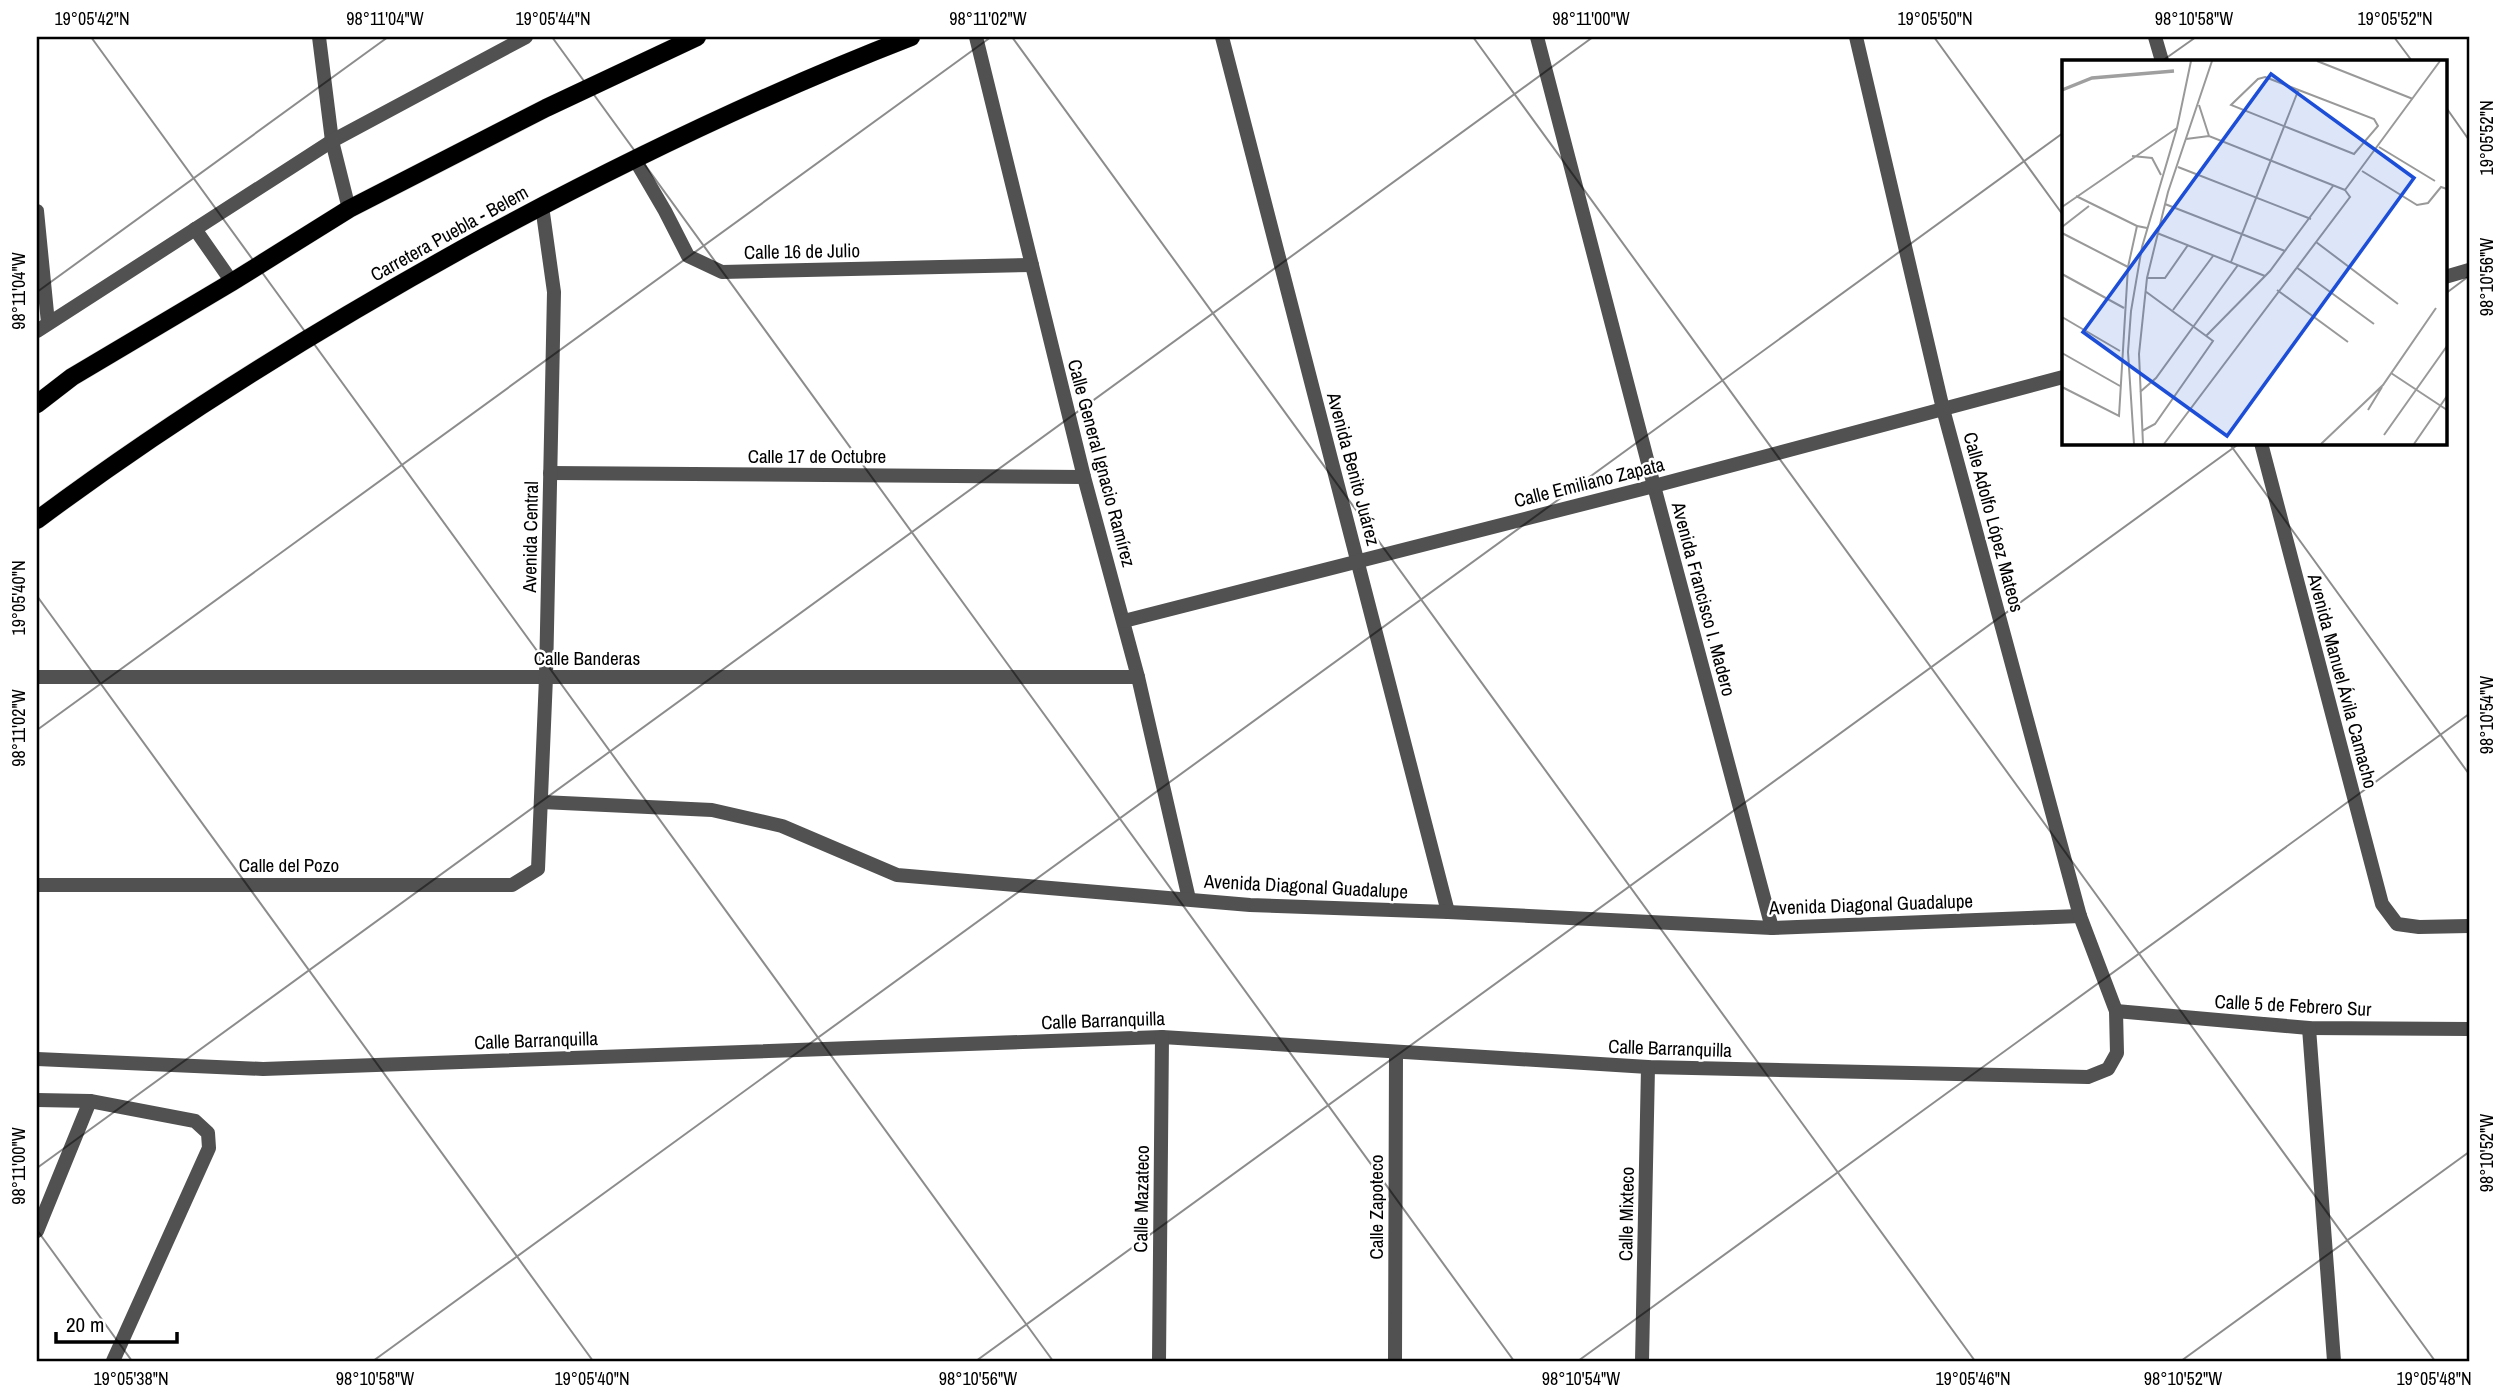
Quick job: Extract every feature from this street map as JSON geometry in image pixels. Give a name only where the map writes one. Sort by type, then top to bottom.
[{"type":"main road","points":[[37,404],[72,377],[349,209],[546,108],[697,37]]},
{"type":"main road","name":"Carretera Puebla - Belem","points":[[37,520],[116,461],[257,368],[413,276],[634,158],[814,74],[911,37]]},
{"type":"street","points":[[319,37],[332,141],[349,209]]},
{"type":"street","points":[[42,327],[332,141],[526,37]]},
{"type":"street","name":"Calle General Ignacio Ramírez","points":[[976,37],[1084,477],[1138,677],[1189,899]]},
{"type":"street","name":"Avenida Benito Juárez","points":[[1222,37],[1448,912]]},
{"type":"street","name":"Avenida Francisco I. Madero","points":[[1537,37],[1772,928]]},
{"type":"street","name":"Calle Adolfo López Mateos","points":[[1856,37],[1943,409],[2080,916],[2116,1012]]},
{"type":"street","points":[[2155,37],[2162,60]]},
{"type":"street","name":"Calle 16 de Julio","points":[[634,158],[688,256],[722,272],[1032,265]]},
{"type":"street","name":"Avenida Central","points":[[538,869],[546,677],[554,292],[542,206]]},
{"type":"street","points":[[37,211],[42,327]]},
{"type":"street","points":[[195,229],[232,282]]},
{"type":"street","points":[[2446,277],[2469,271]]},
{"type":"street","name":"Calle Emiliano Zapata","points":[[1124,621],[1654,486],[2062,377]]},
{"type":"street","name":"Avenida Manuel Ávila Camacho","points":[[2262,444],[2382,904],[2398,924],[2469,926]]},
{"type":"street","name":"Calle 17 de Octubre","points":[[550,473],[1084,477]]},
{"type":"street","name":"Calle Banderas","points":[[37,677],[1138,677]]},
{"type":"street","name":"Avenida Diagonal Guadalupe","points":[[542,802],[712,810],[782,826],[897,875],[1250,905],[1772,928],[2080,916]]},
{"type":"street","name":"Calle del Pozo","points":[[37,885],[512,885],[538,869]]},
{"type":"street","name":"Calle 5 de Febrero Sur","points":[[2116,1012],[2309,1028],[2469,1029]]},
{"type":"street","name":"Calle Barranquilla","points":[[37,1059],[262,1069],[1162,1037],[1648,1067],[2088,1077],[2108,1069],[2117,1053],[2116,1012]]},
{"type":"street","points":[[2309,1028],[2334,1361]]},
{"type":"street","name":"Calle Mazateco","points":[[1158,1361],[1162,1037]]},
{"type":"street","name":"Calle Zapoteco","points":[[1395,1361],[1396,1053]]},
{"type":"street","name":"Calle Mixteco","points":[[1642,1361],[1648,1067]]},
{"type":"street","points":[[37,1100],[90,1101],[195,1121],[208,1133],[209,1148],[113,1361]]},
{"type":"street","points":[[37,1231],[90,1101]]}]
